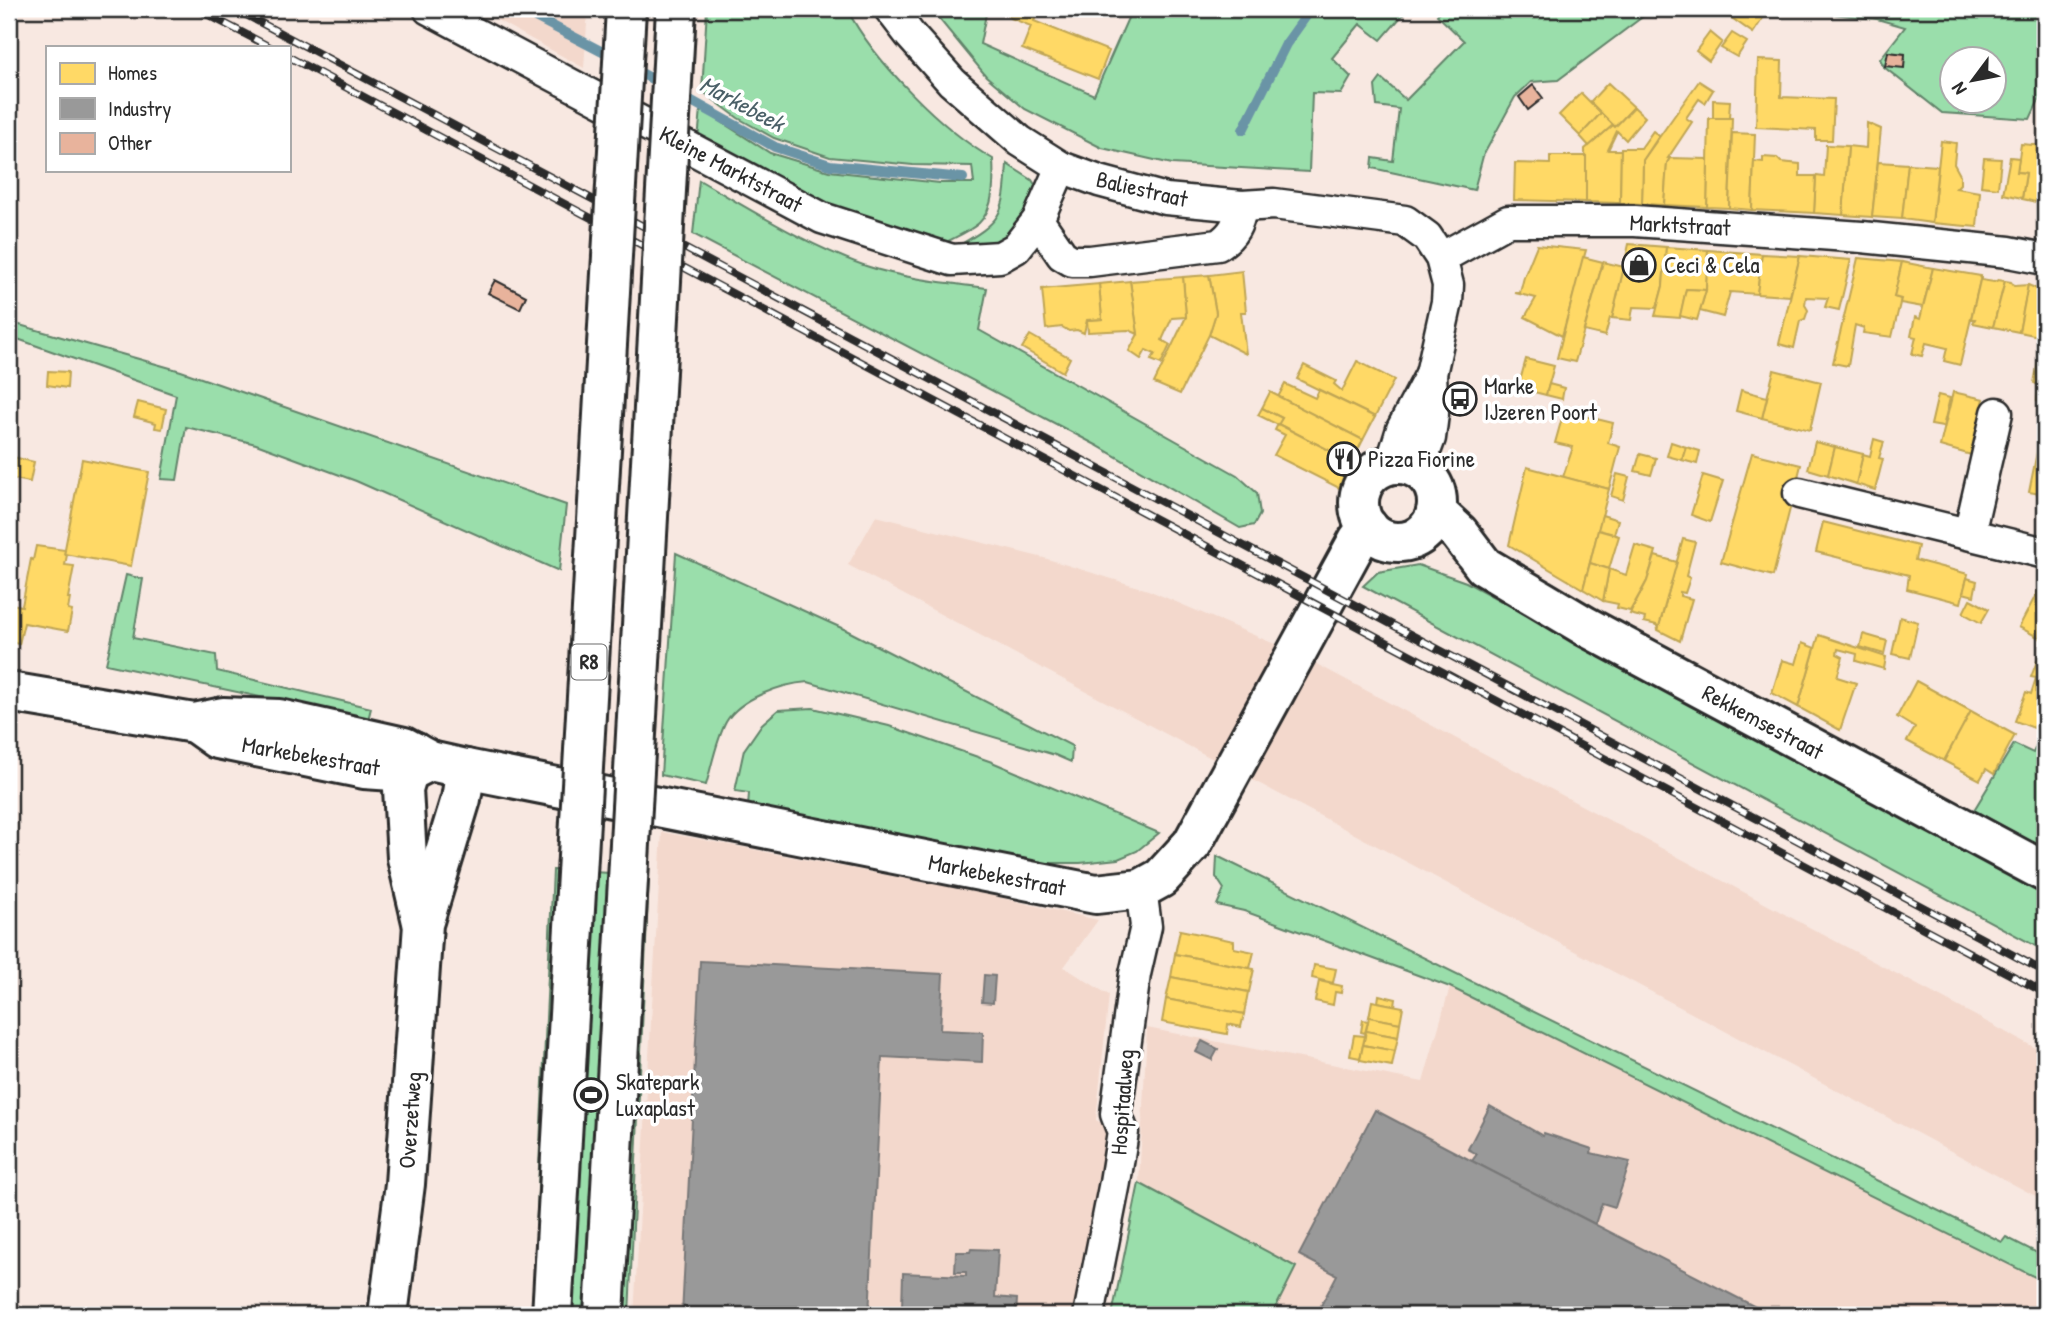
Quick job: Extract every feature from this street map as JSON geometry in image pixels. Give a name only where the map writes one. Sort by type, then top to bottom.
[{"type":"main road","name":"R8","points":[[552,1315],[626,9]]},
{"type":"main road","name":"R8","points":[[604,1315],[676,9]]},
{"type":"main road","points":[[1404,467],[1428,478],[1437,500],[1427,524],[1398,542],[1376,535],[1360,513],[1359,497],[1365,482],[1376,471],[1404,467]]},
{"type":"main road","name":"Rekkemsestraat","points":[[1427,524],[1443,555],[1464,563],[1484,566],[1689,683],[2045,872]]},
{"type":"main road","name":"Markebekestraat","points":[[9,692],[194,723],[223,717],[279,719],[382,741],[429,764],[1096,894],[1141,889],[1161,878],[1192,844],[1358,540],[1368,527]]},
{"type":"main road","name":"Overzetweg","points":[[388,1315],[405,1184],[423,924],[461,799],[429,764],[403,789],[407,858],[423,924]]},
{"type":"street","name":"Kleine Marktstraat","points":[[429,9],[822,218],[952,260],[1000,257],[1016,248],[1038,220],[1062,167]]},
{"type":"street","name":"Baliestraat","points":[[890,9],[910,36],[952,82],[1020,142],[1062,167],[1099,181],[1166,199],[1242,206],[1274,204],[1405,220],[1427,237],[1441,258]]},
{"type":"street","points":[[1038,220],[1062,254],[1072,261],[1090,261],[1218,245],[1230,238],[1237,227],[1242,206]]},
{"type":"street","name":"Marktstraat","points":[[1441,258],[1508,221],[1635,221],[1862,237],[2009,252],[2045,259]]},
{"type":"street","points":[[1404,467],[1402,429],[1431,374],[1447,302],[1448,285],[1441,258]]},
{"type":"street","points":[[1969,534],[1997,413]]},
{"type":"street","points":[[1799,493],[2045,552]]},
{"type":"street","name":"Hospitaalweg","points":[[1089,1315],[1122,1132],[1116,1114],[1135,974],[1146,926],[1141,889]]},
{"type":"shaded area","points":[[477,9],[588,9],[584,68]]},
{"type":"shaded area","points":[[876,516],[1044,558],[1148,590],[1296,653],[2045,1053],[2045,1201],[848,565]]},
{"type":"shaded area","points":[[662,832],[980,893],[1098,920],[1064,967],[1109,995],[1096,1120],[1114,1130],[1082,1315],[634,1315]]},
{"type":"shaded area","points":[[1450,987],[2045,1282],[2045,1315],[1272,1315],[1296,1267],[1139,1183],[1147,1028],[1423,1082]]},
{"type":"green space","points":[[707,9],[847,9],[874,50],[911,93],[953,131],[993,159],[991,201],[984,217],[971,229],[941,245],[858,223],[698,140],[701,109],[770,153],[829,171],[940,183],[974,183],[972,166],[913,165],[830,157],[774,138],[738,118],[702,91]]},
{"type":"green space","points":[[931,9],[987,9],[980,44],[1094,95],[1132,9],[1408,9],[1381,40],[1360,24],[1332,58],[1351,77],[1341,94],[1312,93],[1309,172],[1172,164],[1102,148],[1025,109],[986,76]]},
{"type":"green space","points":[[1442,9],[1653,9],[1558,80],[1531,82],[1515,97],[1483,156],[1474,190],[1372,168],[1373,158],[1393,161],[1399,109],[1377,106],[1375,86],[1381,78],[1406,100],[1464,41],[1437,15]]},
{"type":"green space","points":[[1789,9],[2045,9],[2045,87],[2030,119],[1986,116],[2008,116],[2008,46],[1938,46],[1938,110],[1884,67],[1880,59],[1905,27],[1877,19]]},
{"type":"green space","points":[[1007,164],[1032,180],[1037,188],[1020,223],[996,246],[956,247],[983,230],[998,215],[1004,195]]},
{"type":"green space","points":[[699,180],[801,238],[844,258],[911,277],[987,288],[979,330],[1237,475],[1257,493],[1260,514],[1254,525],[1240,528],[1096,445],[693,234]]},
{"type":"green space","points":[[9,322],[181,371],[566,505],[559,571],[356,481],[256,444],[186,427],[177,480],[161,479],[176,395],[9,336]]},
{"type":"green space","points":[[676,553],[846,630],[1072,746],[1071,762],[808,682],[762,694],[732,713],[720,737],[706,785],[661,775]]},
{"type":"green space","points":[[1418,565],[1466,582],[2045,895],[2045,951],[1363,586],[1378,572]]},
{"type":"green space","points":[[126,575],[143,579],[133,638],[216,655],[217,671],[371,708],[368,720],[106,664]]},
{"type":"green space","points":[[813,708],[889,726],[992,762],[1159,833],[1137,851],[1118,859],[1080,863],[1020,863],[748,807],[749,793],[735,791],[744,750],[762,724],[778,710]]},
{"type":"green space","points":[[2045,726],[2045,849],[1974,810],[2014,744],[2033,753]]},
{"type":"green space","points":[[1217,856],[2002,1242],[2006,1237],[2045,1257],[2045,1282],[1450,987],[1244,911],[1217,905],[1224,889],[1216,877]]},
{"type":"green space","name":"Skatepark Luxaplast","points":[[553,870],[649,875],[629,1315],[532,1315]]},
{"type":"green space","points":[[1139,1183],[1296,1267],[1272,1315],[1112,1315]]},
{"type":"building: Homes","points":[[1011,9],[1039,9],[1034,21],[1109,51],[1098,79],[1022,49],[1031,26],[1008,17]]},
{"type":"building: Homes","points":[[1719,9],[1769,9],[1753,33]]},
{"type":"building: Homes","points":[[1710,32],[1722,42],[1709,61],[1696,51]]},
{"type":"building: Homes","points":[[1732,33],[1747,42],[1737,57],[1721,48]]},
{"type":"building: Homes","points":[[1758,60],[1782,61],[1781,97],[1834,99],[1832,140],[1816,140],[1816,130],[1756,127]]},
{"type":"building: Homes","points":[[1699,81],[1713,90],[1705,103],[1699,99],[1686,118],[1692,122],[1668,158],[1664,205],[1642,204],[1643,160]]},
{"type":"building: Homes","points":[[1608,83],[1634,107],[1615,127],[1590,102]]},
{"type":"building: Homes","points":[[1581,93],[1601,113],[1580,136],[1559,115]]},
{"type":"building: Homes","points":[[1713,100],[1730,101],[1729,118],[1713,118]]},
{"type":"building: Homes","points":[[1634,107],[1645,117],[1626,140],[1617,131],[1608,150],[1621,150],[1620,203],[1586,202],[1585,149],[1613,125],[1615,127]]},
{"type":"building: Homes","points":[[1601,113],[1613,125],[1589,146],[1580,136]]},
{"type":"building: Homes","points":[[1709,118],[1732,118],[1729,208],[1707,207]]},
{"type":"building: Homes","points":[[1867,123],[1881,129],[1872,217],[1843,215],[1848,146],[1866,148]]},
{"type":"building: Homes","points":[[1653,131],[1659,136],[1643,160],[1642,204],[1620,203],[1621,148],[1641,148]]},
{"type":"building: Homes","points":[[1732,133],[1755,134],[1752,210],[1729,208]]},
{"type":"building: Homes","points":[[1941,141],[1956,143],[1954,164],[1960,175],[1960,184],[1956,188],[1980,192],[1977,227],[1932,223]]},
{"type":"building: Homes","points":[[2021,144],[2045,146],[2045,204],[2022,199],[2026,173],[2017,172]]},
{"type":"building: Homes","points":[[1826,145],[1848,146],[1843,215],[1814,213],[1816,176],[1824,177]]},
{"type":"building: Homes","points":[[1550,156],[1586,156],[1586,202],[1514,200],[1515,163],[1550,164]]},
{"type":"building: Homes","points":[[1763,157],[1800,164],[1800,176],[1816,176],[1814,213],[1752,210],[1754,161],[1763,162]]},
{"type":"building: Homes","points":[[2010,157],[2019,158],[2017,172],[2026,173],[2022,198],[2003,194]]},
{"type":"building: Homes","points":[[1670,158],[1708,159],[1707,207],[1664,205],[1667,163]]},
{"type":"building: Homes","points":[[1984,158],[2001,159],[1998,188],[1981,186]]},
{"type":"building: Homes","points":[[1878,162],[1908,164],[1902,219],[1872,217]]},
{"type":"building: Homes","points":[[1908,164],[1938,166],[1932,223],[1902,219]]},
{"type":"building: Homes","points":[[1629,244],[1666,247],[1663,286],[1657,308],[1633,307],[1631,320],[1612,318]]},
{"type":"building: Homes","points":[[1537,245],[1586,250],[1562,336],[1525,317],[1536,298],[1515,293],[1520,293]]},
{"type":"building: Homes","points":[[1666,247],[1708,250],[1706,290],[1686,289],[1680,318],[1655,316],[1663,286]]},
{"type":"building: Homes","points":[[1708,250],[1762,254],[1757,294],[1730,292],[1723,317],[1700,311],[1706,290]]},
{"type":"building: Homes","points":[[1762,254],[1800,256],[1790,296],[1757,294]]},
{"type":"building: Homes","points":[[1800,256],[1851,260],[1839,310],[1825,307],[1828,298],[1806,297],[1805,305],[1808,310],[1805,319],[1800,321],[1794,348],[1779,344]]},
{"type":"building: Homes","points":[[1583,257],[1603,262],[1575,362],[1557,358]]},
{"type":"building: Homes","points":[[1858,258],[1902,262],[1894,297],[1901,299],[1892,337],[1863,333],[1864,328],[1855,325],[1848,366],[1833,363]]},
{"type":"building: Homes","points":[[1603,262],[1624,267],[1605,336],[1584,331]]},
{"type":"building: Homes","points":[[1902,262],[1933,268],[1923,307],[1900,303],[1901,299],[1894,297]]},
{"type":"building: Homes","points":[[1933,268],[1981,276],[1960,365],[1944,361],[1947,348],[1926,343],[1922,356],[1912,354],[1916,337],[1911,336],[1915,317],[1920,319]]},
{"type":"building: Homes","points":[[1242,271],[1246,312],[1241,312],[1246,354],[1209,335],[1216,313],[1209,275]]},
{"type":"building: Homes","points":[[1209,275],[1216,313],[1209,335],[1180,394],[1154,383],[1186,317],[1183,277]]},
{"type":"building: Homes","points":[[1981,276],[1981,280],[2005,281],[1993,327],[1973,323],[1975,319],[1971,319]]},
{"type":"building: Homes","points":[[1183,277],[1186,317],[1172,318],[1162,340],[1170,345],[1161,364],[1151,360],[1155,354],[1146,350],[1141,359],[1129,351],[1138,334],[1130,281]]},
{"type":"building: Homes","points":[[1130,281],[1138,334],[1129,330],[1088,332],[1087,320],[1102,319],[1099,284]]},
{"type":"building: Homes","points":[[2005,281],[2014,286],[2028,285],[2019,332],[1993,327]]},
{"type":"building: Homes","points":[[1099,284],[1102,319],[1087,320],[1084,333],[1062,327],[1046,329],[1042,289]]},
{"type":"building: Homes","points":[[2028,285],[2045,292],[2045,326],[2044,332],[2040,332],[2039,336],[2019,332]]},
{"type":"building: Homes","points":[[1686,289],[1706,290],[1697,320],[1680,316]]},
{"type":"building: Homes","points":[[2045,326],[2045,403],[2037,401],[2039,385],[2034,383]]},
{"type":"building: Homes","points":[[1030,335],[1070,358],[1063,372],[1022,348]]},
{"type":"building: Homes","points":[[1526,359],[1554,366],[1546,395],[1518,388]]},
{"type":"building: Homes","points":[[1357,361],[1394,380],[1375,417],[1297,379],[1304,365],[1336,381],[1334,384],[1342,391]]},
{"type":"building: Homes","points":[[1774,370],[1821,382],[1810,430],[1762,418]]},
{"type":"building: Homes","points":[[48,371],[68,372],[67,388],[47,385]]},
{"type":"building: Homes","points":[[1285,384],[1315,398],[1319,390],[1375,417],[1363,440],[1278,397]]},
{"type":"building: Homes","points":[[1549,384],[1564,388],[1562,399],[1546,395]]},
{"type":"building: Homes","points":[[1741,390],[1767,397],[1762,418],[1736,411]]},
{"type":"building: Homes","points":[[1270,392],[1363,440],[1352,462],[1278,424],[1282,418],[1262,408]]},
{"type":"building: Homes","points":[[1953,392],[1984,399],[1971,455],[1940,446]]},
{"type":"building: Homes","points":[[1938,395],[1950,398],[1943,427],[1931,425]]},
{"type":"building: Homes","points":[[138,402],[166,409],[162,429],[155,428],[156,423],[134,417]]},
{"type":"building: Homes","points":[[1262,408],[1282,418],[1278,425],[1258,415]]},
{"type":"building: Homes","points":[[1564,411],[1613,423],[1608,443],[1620,447],[1609,489],[1563,477],[1573,447],[1555,443]]},
{"type":"building: Homes","points":[[2045,422],[2045,495],[2029,492]]},
{"type":"building: Homes","points":[[1278,424],[1352,462],[1339,488],[1274,455],[1285,435],[1275,430]]},
{"type":"building: Homes","points":[[1874,439],[1884,442],[1879,458],[1883,459],[1875,490],[1856,484],[1863,454],[1870,456]]},
{"type":"building: Homes","points":[[1671,442],[1686,447],[1682,460],[1667,456]]},
{"type":"building: Homes","points":[[1815,442],[1835,447],[1828,475],[1808,469]]},
{"type":"building: Homes","points":[[1686,447],[1700,451],[1697,464],[1682,460]]},
{"type":"building: Homes","points":[[1835,447],[1863,454],[1856,484],[1828,475]]},
{"type":"building: Homes","points":[[1752,453],[1801,465],[1773,576],[1721,562]]},
{"type":"building: Homes","points":[[1640,454],[1656,458],[1651,475],[1635,471]]},
{"type":"building: Homes","points":[[9,456],[34,462],[30,482],[9,478]]},
{"type":"building: Homes","points":[[82,459],[149,472],[131,566],[64,554]]},
{"type":"building: Homes","points":[[1527,467],[1609,489],[1583,589],[1509,545]]},
{"type":"building: Homes","points":[[1617,474],[1629,477],[1623,500],[1611,496]]},
{"type":"building: Homes","points":[[1703,475],[1723,481],[1710,522],[1691,515]]},
{"type":"building: Homes","points":[[1602,515],[1618,520],[1614,534],[1598,530]]},
{"type":"building: Homes","points":[[1823,522],[1918,546],[1915,560],[1968,574],[1961,603],[1907,589],[1909,575],[1816,552]]},
{"type":"building: Homes","points":[[1598,530],[1619,536],[1609,569],[1590,563]]},
{"type":"building: Homes","points":[[1683,539],[1695,542],[1686,576],[1690,578],[1685,593],[1680,592],[1680,596],[1692,599],[1680,641],[1658,630]]},
{"type":"building: Homes","points":[[1635,545],[1656,551],[1647,581],[1630,611],[1617,608],[1618,604],[1603,601],[1609,569],[1626,575]]},
{"type":"building: Homes","points":[[36,546],[65,550],[65,565],[74,566],[68,598],[68,610],[72,611],[68,631],[24,623],[19,644],[9,642],[11,604],[22,606]]},
{"type":"building: Homes","points":[[1655,556],[1677,562],[1658,630],[1657,625],[1644,622],[1645,618],[1630,614],[1647,581]]},
{"type":"building: Homes","points":[[1590,563],[1609,569],[1603,601],[1583,589]]},
{"type":"building: Homes","points":[[1967,578],[1977,581],[1974,596],[1963,593]]},
{"type":"building: Homes","points":[[2038,591],[2045,594],[2045,641],[2019,627]]},
{"type":"building: Homes","points":[[1970,599],[1989,609],[1981,623],[1963,613]]},
{"type":"building: Homes","points":[[1900,617],[1918,622],[1910,658],[1892,654]]},
{"type":"building: Homes","points":[[1863,634],[1887,641],[1884,654],[1860,647]]},
{"type":"building: Homes","points":[[1819,635],[1886,657],[1884,669],[1856,661],[1857,654],[1838,649],[1837,654],[1843,657],[1837,677],[1856,683],[1840,730],[1798,707]]},
{"type":"building: Homes","points":[[1802,643],[1815,648],[1798,707],[1772,693],[1782,660],[1796,664]]},
{"type":"building: Homes","points":[[2039,656],[2045,659],[2045,690],[2034,728],[2015,721],[2026,692],[2031,694],[2036,678],[2031,677]]},
{"type":"building: Homes","points":[[1916,681],[1971,711],[1944,761],[1907,741],[1915,728],[1897,717]]},
{"type":"building: Homes","points":[[1971,711],[2015,735],[1994,774],[1986,769],[1980,780],[1944,761]]},
{"type":"building: Homes","points":[[1180,930],[1234,941],[1234,948],[1254,952],[1250,968],[1175,954]]},
{"type":"building: Homes","points":[[1175,954],[1254,969],[1249,992],[1171,977]]},
{"type":"building: Homes","points":[[1314,965],[1336,969],[1333,983],[1312,978]]},
{"type":"building: Homes","points":[[1171,977],[1248,992],[1244,1014],[1166,999]]},
{"type":"building: Homes","points":[[1319,981],[1342,986],[1341,993],[1335,992],[1333,1005],[1315,1001]]},
{"type":"building: Homes","points":[[1379,995],[1396,999],[1395,1006],[1378,1002]]},
{"type":"building: Homes","points":[[1166,999],[1244,1014],[1241,1027],[1228,1024],[1227,1034],[1162,1022]]},
{"type":"building: Homes","points":[[1372,1001],[1403,1007],[1400,1023],[1369,1017]]},
{"type":"building: Homes","points":[[1369,1017],[1400,1023],[1398,1037],[1366,1031]]},
{"type":"building: Homes","points":[[1363,1020],[1368,1021],[1365,1033],[1361,1032]]},
{"type":"building: Homes","points":[[1366,1031],[1398,1037],[1395,1051],[1363,1045]]},
{"type":"building: Homes","points":[[1354,1035],[1365,1036],[1360,1058],[1350,1056]]},
{"type":"building: Homes","points":[[1363,1045],[1395,1051],[1392,1066],[1360,1060]]},
{"type":"building: Industry","points":[[700,961],[943,974],[940,1030],[983,1032],[982,1062],[882,1057],[869,1315],[682,1315]]},
{"type":"building: Industry","points":[[984,975],[995,976],[993,1003],[982,1002]]},
{"type":"building: Industry","points":[[1202,1041],[1218,1049],[1212,1060],[1196,1052]]},
{"type":"building: Industry","points":[[1490,1106],[1543,1136],[1544,1133],[1592,1149],[1591,1153],[1630,1162],[1615,1207],[1602,1203],[1595,1224],[1472,1161],[1477,1154],[1468,1149]]},
{"type":"building: Industry","points":[[1375,1110],[1771,1315],[1316,1315],[1337,1275],[1299,1255]]},
{"type":"building: Industry","points":[[971,1249],[998,1250],[995,1297],[1017,1299],[1016,1315],[928,1315],[922,1314],[922,1308],[902,1307],[903,1273],[966,1276],[966,1272],[955,1272],[956,1252],[970,1252]]},
{"type":"building: Other","points":[[1888,52],[1905,54],[1904,68],[1885,66]]},
{"type":"building: Other","points":[[1533,85],[1543,98],[1528,110],[1519,97]]},
{"type":"building: Other","points":[[495,280],[526,296],[520,309],[488,293]]},
{"type":"waterway","name":"Markebeek","points":[[520,9],[614,58]]},
{"type":"waterway","name":"Markebeek","points":[[1243,130],[1286,44],[1311,9]]},
{"type":"waterway","name":"Markebeek","points":[[630,67],[663,85]]},
{"type":"waterway","name":"Markebeek","points":[[679,94],[775,147],[830,165],[963,178]]},
{"type":"railway","points":[[197,9],[268,46]]},
{"type":"railway","points":[[235,9],[2045,972]]},
{"type":"railway","points":[[290,58],[2045,993]]},
{"type":"place","name":"Ceci & Cela","points":[[1639,265]]},
{"type":"place","name":"Marke IJzeren Poort","points":[[1460,399]]},
{"type":"place","name":"Pizza Fiorine","points":[[1344,459]]},
{"type":"place","name":"Skatepark Luxaplast","points":[[591,1095]]}]
